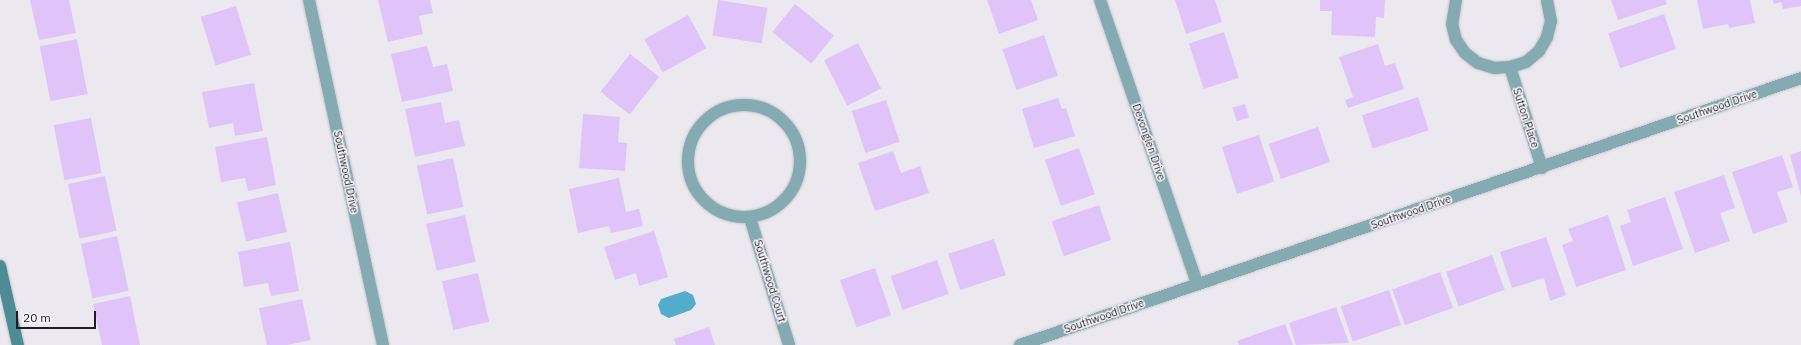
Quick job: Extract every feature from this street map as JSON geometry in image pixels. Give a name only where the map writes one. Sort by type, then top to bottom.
[{"type":"street","name":"Southwood Drive","points":[[309,0],[383,345]]},
{"type":"street","name":"Devonglen Drive","points":[[1100,0],[1197,284]]},
{"type":"street","points":[[1456,0],[1452,24],[1456,40],[1465,53],[1478,63],[1494,68],[1510,67],[1534,54],[1548,37],[1551,21],[1547,0]]},
{"type":"street","name":"Sutton Place","points":[[1510,67],[1542,168]]},
{"type":"street","name":"Southwood Drive","points":[[1020,345],[1542,168],[1801,78]]},
{"type":"street","points":[[740,105],[758,107],[780,118],[789,127],[798,144],[800,162],[797,181],[787,197],[773,209],[750,218],[719,211],[704,200],[694,186],[688,168],[689,150],[695,133],[706,119],[722,109],[740,105]]},
{"type":"street","name":"Southwood Court","points":[[750,218],[789,345]]},
{"type":"street","points":[[0,266],[18,345]]},
{"type":"water","points":[[685,291],[693,295],[696,304],[691,310],[669,318],[661,314],[658,305],[661,299]]},
{"type":"building","points":[[30,0],[69,0],[76,33],[39,40]]},
{"type":"building","points":[[378,0],[430,0],[433,13],[419,16],[423,34],[388,42]]},
{"type":"building","points":[[718,0],[767,8],[762,43],[712,36]]},
{"type":"building","points":[[987,0],[1031,0],[1038,20],[999,34]]},
{"type":"building","points":[[1175,0],[1215,0],[1222,22],[1186,34]]},
{"type":"building","points":[[1320,0],[1385,0],[1384,18],[1376,17],[1375,37],[1331,35],[1332,11],[1320,11]]},
{"type":"building","points":[[1611,0],[1665,0],[1667,4],[1618,20]]},
{"type":"building","points":[[1697,0],[1750,0],[1755,23],[1729,28],[1728,24],[1703,29]]},
{"type":"building","points":[[1773,0],[1801,0],[1801,6],[1783,9],[1781,2],[1774,4]]},
{"type":"building","points":[[795,4],[834,35],[811,63],[772,32]]},
{"type":"building","points":[[236,6],[251,55],[216,66],[201,17]]},
{"type":"building","points":[[1664,14],[1676,49],[1620,68],[1608,33]]},
{"type":"building","points":[[688,15],[706,48],[663,72],[644,39]]},
{"type":"building","points":[[1224,32],[1239,78],[1204,89],[1189,43]]},
{"type":"building","points":[[1044,35],[1058,76],[1016,90],[1002,49]]},
{"type":"building","points":[[77,39],[88,94],[50,101],[40,46]]},
{"type":"building","points":[[858,43],[881,88],[847,106],[824,60]]},
{"type":"building","points":[[1378,44],[1385,66],[1395,63],[1404,89],[1348,108],[1345,100],[1353,97],[1339,57]]},
{"type":"building","points":[[427,46],[433,67],[447,64],[453,91],[402,102],[391,54]]},
{"type":"building","points":[[630,54],[659,77],[630,115],[600,92]]},
{"type":"building","points":[[254,83],[263,131],[235,136],[233,123],[209,128],[202,92]]},
{"type":"building","points":[[1418,97],[1429,130],[1373,149],[1362,115]]},
{"type":"building","points":[[1058,98],[1062,109],[1066,108],[1075,136],[1034,148],[1022,109]]},
{"type":"building","points":[[886,100],[900,142],[865,153],[852,111]]},
{"type":"building","points":[[441,102],[445,123],[459,120],[465,146],[415,157],[405,109]]},
{"type":"building","points":[[1245,104],[1249,117],[1237,121],[1233,108]]},
{"type":"building","points":[[583,114],[620,117],[618,142],[627,143],[625,171],[579,168]]},
{"type":"building","points":[[91,118],[102,173],[64,180],[54,125]]},
{"type":"building","points":[[1318,127],[1330,162],[1281,179],[1269,144]]},
{"type":"building","points":[[1259,135],[1274,182],[1237,194],[1222,147]]},
{"type":"building","points":[[267,137],[276,185],[248,191],[245,178],[221,182],[215,147]]},
{"type":"building","points":[[1079,148],[1095,194],[1061,206],[1045,160]]},
{"type":"building","points":[[893,151],[901,173],[920,166],[929,193],[875,211],[858,163]]},
{"type":"building","points":[[1801,151],[1801,196],[1790,155]]},
{"type":"building","points":[[1782,155],[1793,187],[1777,192],[1788,222],[1753,234],[1732,172]]},
{"type":"building","points":[[453,158],[463,207],[427,215],[417,166]]},
{"type":"building","points":[[1724,175],[1735,208],[1720,213],[1730,241],[1695,253],[1674,192]]},
{"type":"building","points":[[105,176],[117,231],[79,239],[68,184]]},
{"type":"building","points":[[619,178],[626,212],[639,209],[643,226],[611,233],[609,226],[578,233],[569,189]]},
{"type":"building","points":[[278,193],[287,232],[246,241],[237,202]]},
{"type":"building","points":[[1665,197],[1683,249],[1633,266],[1620,226],[1631,222],[1627,210]]},
{"type":"building","points":[[1099,205],[1111,240],[1064,256],[1052,221]]},
{"type":"building","points":[[465,215],[476,262],[437,271],[426,224]]},
{"type":"building","points":[[1608,215],[1626,270],[1576,287],[1562,245],[1573,241],[1568,229]]},
{"type":"building","points":[[654,231],[668,277],[639,286],[636,273],[615,280],[604,247]]},
{"type":"building","points":[[117,236],[129,291],[92,298],[81,244]]},
{"type":"building","points":[[1546,237],[1566,295],[1550,301],[1544,278],[1512,288],[1500,252]]},
{"type":"building","points":[[994,239],[1006,275],[960,290],[948,254]]},
{"type":"building","points":[[290,242],[299,291],[271,296],[268,283],[244,287],[238,252]]},
{"type":"building","points":[[1492,255],[1505,290],[1459,307],[1446,272]]},
{"type":"building","points":[[937,260],[949,294],[902,310],[891,276]]},
{"type":"building","points":[[875,268],[891,315],[856,327],[840,280]]},
{"type":"building","points":[[1440,272],[1453,308],[1405,325],[1392,289]]},
{"type":"building","points":[[478,273],[489,322],[453,330],[442,281]]},
{"type":"building","points":[[1389,290],[1401,325],[1353,342],[1341,307]]},
{"type":"building","points":[[130,296],[140,345],[102,345],[93,304]]},
{"type":"building","points":[[302,299],[311,340],[288,345],[267,345],[259,308]]},
{"type":"building","points":[[1336,307],[1349,343],[1296,345],[1289,323]]},
{"type":"building","points":[[1285,324],[1293,345],[1239,345],[1237,341]]},
{"type":"building","points":[[709,327],[715,345],[676,345],[674,339]]}]
